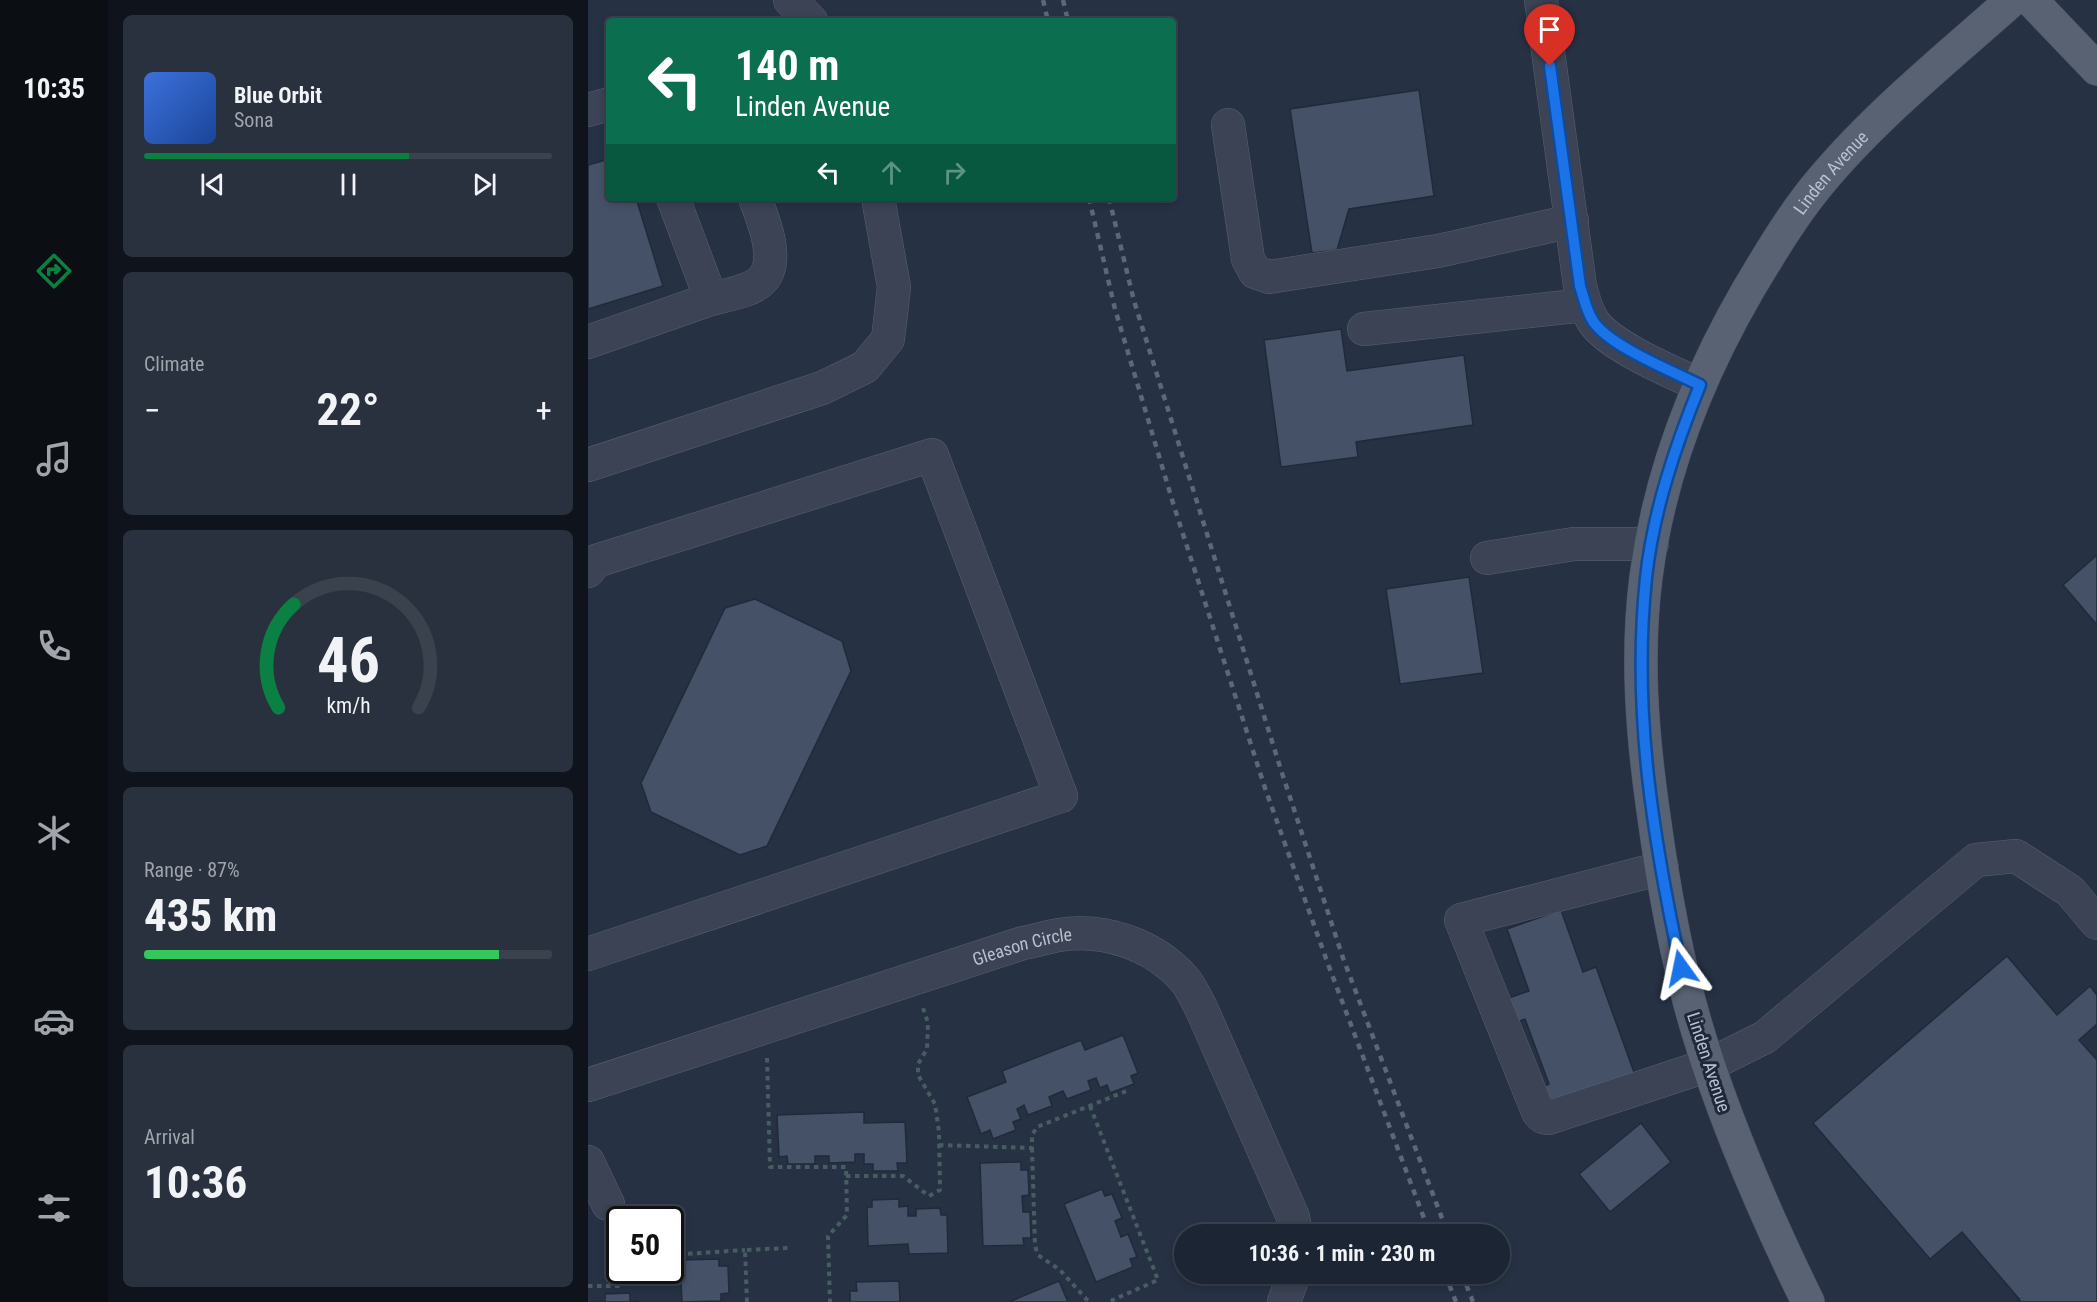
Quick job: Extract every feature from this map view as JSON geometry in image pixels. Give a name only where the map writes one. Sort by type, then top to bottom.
[{"type":"main road","name":"Linden Avenue","points":[[1808,1302],[1770,1224],[1743,1161],[1708,1065],[1681,968],[1662,868],[1646,762],[1641,695],[1642,622],[1646,576],[1672,462],[1700,385],[1716,349],[1787,226],[1816,187],[1850,148],[2012,0]]},
{"type":"main road","points":[[2031,0],[2097,69]]},
{"type":"street","points":[[790,0],[808,18]]},
{"type":"street","points":[[1541,0],[1580,286],[1585,305],[1594,323],[1625,348],[1700,385]]},
{"type":"street","points":[[588,110],[606,105]]},
{"type":"street","points":[[1228,125],[1248,259],[1255,272],[1269,278],[1438,252],[1572,221]]},
{"type":"street","points":[[674,201],[711,299]]},
{"type":"street","points":[[588,342],[749,288],[761,281],[769,268],[770,250],[768,233],[756,201]]},
{"type":"street","points":[[588,465],[822,388],[866,367],[888,339],[894,286],[879,201]]},
{"type":"street","points":[[1364,329],[1585,305]]},
{"type":"street","points":[[588,571],[596,561],[932,455],[1061,796],[588,954]]},
{"type":"street","points":[[1487,558],[1574,544],[1652,544]]},
{"type":"street","points":[[1662,868],[1461,920],[1538,1112],[1543,1117],[1548,1118],[1708,1065],[1765,1036],[1976,860],[2016,856],[2070,891],[2097,922]]},
{"type":"street","name":"Gleason Circle","points":[[588,1085],[1023,944],[1060,935],[1098,934],[1131,942],[1160,957],[1185,980],[1202,1010],[1294,1224]]},
{"type":"street","points":[[588,1162],[608,1204]]},
{"type":"street","points":[[1284,1302],[1290,1284]]},
{"type":"path","points":[[846,1176],[903,1176],[928,1196],[939,1190],[939,1145],[935,1104],[918,1075],[918,1064],[927,1049],[928,1023],[913,979]]},
{"type":"path","points":[[767,1026],[770,1167],[846,1167],[847,1215],[828,1236],[830,1302]]},
{"type":"path","points":[[1089,1302],[1060,1270],[1038,1256],[1035,1246],[1032,1135],[1037,1127],[1130,1090]]},
{"type":"path","points":[[1090,1106],[1158,1280],[1108,1302]]},
{"type":"path","points":[[939,1145],[1032,1148]]},
{"type":"path","points":[[684,1254],[788,1248]]},
{"type":"path","points":[[745,1250],[747,1302]]},
{"type":"path","points":[[588,1286],[620,1286],[620,1284]]},
{"type":"building","points":[[1419,90],[1434,196],[1349,209],[1337,250],[1312,253],[1290,109]]},
{"type":"building","points":[[606,160],[606,201],[637,201],[663,286],[588,309],[588,165]]},
{"type":"building","points":[[1341,329],[1347,371],[1464,355],[1473,425],[1356,442],[1358,457],[1281,467],[1264,340]]},
{"type":"building","points":[[2097,555],[2097,625],[2063,585]]},
{"type":"building","points":[[1469,577],[1483,673],[1400,684],[1386,589]]},
{"type":"building","points":[[755,599],[842,641],[851,671],[767,846],[740,855],[651,812],[641,783],[725,608]]},
{"type":"building","points":[[1561,910],[1583,972],[1596,967],[1635,1075],[1549,1107],[1542,1087],[1549,1084],[1525,1019],[1512,1024],[1503,1000],[1529,991],[1507,929]]},
{"type":"building","points":[[2007,956],[2057,1015],[2090,986],[2097,995],[2097,1024],[2079,1040],[2097,1060],[2097,1302],[2018,1302],[2020,1300],[1962,1232],[1930,1259],[1813,1123]]},
{"type":"building","points":[[1123,1035],[1138,1073],[1131,1076],[1134,1084],[1110,1093],[1107,1085],[1100,1088],[1096,1078],[1088,1081],[1091,1090],[1067,1099],[1063,1091],[1049,1097],[1052,1106],[1028,1115],[1024,1105],[1017,1109],[1021,1119],[1013,1122],[1016,1130],[993,1139],[990,1130],[981,1134],[967,1097],[1006,1082],[1002,1071],[1081,1040],[1085,1050]]},
{"type":"building","points":[[864,1112],[864,1123],[905,1122],[907,1163],[897,1163],[898,1171],[873,1171],[873,1164],[864,1164],[864,1154],[855,1154],[855,1162],[829,1163],[829,1156],[815,1156],[815,1164],[788,1164],[787,1156],[779,1157],[777,1115]]},
{"type":"building","points":[[1641,1123],[1671,1162],[1610,1212],[1579,1174]]},
{"type":"building","points":[[1021,1162],[1021,1170],[1028,1170],[1029,1195],[1022,1196],[1023,1212],[1030,1212],[1031,1238],[1023,1238],[1024,1245],[983,1246],[980,1163]]},
{"type":"building","points":[[1102,1189],[1105,1196],[1112,1194],[1122,1218],[1115,1221],[1121,1237],[1128,1234],[1137,1257],[1130,1259],[1133,1267],[1096,1282],[1064,1204]]},
{"type":"building","points":[[899,1199],[899,1207],[908,1206],[908,1216],[916,1216],[916,1209],[940,1208],[941,1215],[947,1215],[948,1253],[909,1254],[908,1244],[868,1246],[867,1207],[872,1207],[872,1200]]},
{"type":"building","points":[[719,1259],[719,1266],[728,1266],[729,1293],[721,1294],[721,1301],[682,1302],[684,1260]]},
{"type":"building","points":[[899,1281],[900,1302],[850,1302],[850,1291],[857,1291],[856,1282]]},
{"type":"building","points":[[1059,1281],[1068,1302],[1009,1302]]},
{"type":"building","points":[[630,1293],[630,1301],[639,1302],[605,1302],[605,1294]]},
{"type":"railway","points":[[1043,0],[1047,18]]},
{"type":"railway","points":[[1063,0],[1067,18]]},
{"type":"railway","points":[[1090,201],[1115,309],[1173,503],[1265,788],[1328,964],[1426,1224]]},
{"type":"railway","points":[[1110,201],[1134,301],[1281,770],[1343,958],[1444,1224]]},
{"type":"railway","points":[[1449,1284],[1456,1302]]},
{"type":"railway","points":[[1466,1284],[1473,1302]]},
{"type":"route","points":[[1550,66],[1580,286],[1585,305],[1594,323],[1625,348],[1700,385],[1685,422],[1658,514],[1646,576],[1642,634],[1641,695],[1646,762],[1668,905],[1681,968]]}]
